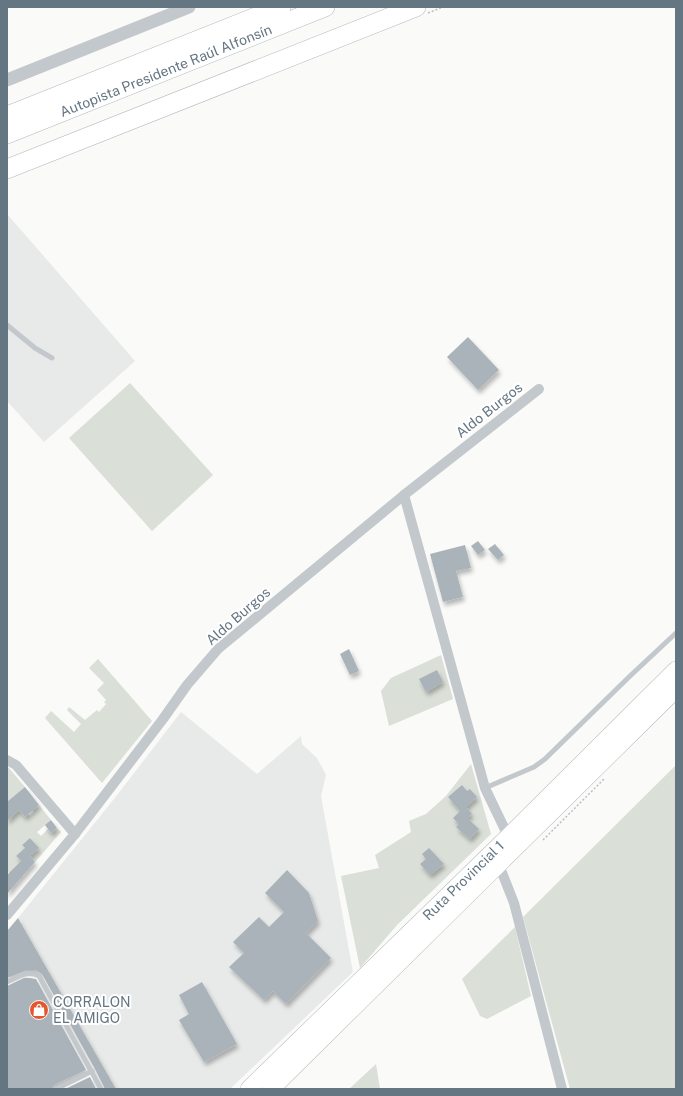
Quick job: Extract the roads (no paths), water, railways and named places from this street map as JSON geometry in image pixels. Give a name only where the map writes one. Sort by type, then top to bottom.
[{"type":"highway","name":"Autopista Presidente Raúl Alfonsín","points":[[7,116],[109,74],[281,7]]},
{"type":"highway","name":"Autopista Presidente Raúl Alfonsín","points":[[7,134],[325,7]]},
{"type":"highway","points":[[7,169],[416,7]]},
{"type":"main road","name":"Ruta Provincial 1","points":[[271,1089],[512,842],[676,670]]},
{"type":"main road","name":"Ruta Provincial 1","points":[[512,842],[676,689]]},
{"type":"main road","name":"Ruta Provincial 1","points":[[250,1089],[496,858]]},
{"type":"street","points":[[7,80],[189,7]]},
{"type":"street","name":"Aldo Burgos","points":[[7,915],[75,834],[163,719],[187,684],[218,649],[404,495],[539,389]]},
{"type":"street","points":[[404,495],[485,788],[512,842]]},
{"type":"street","points":[[7,760],[16,765],[75,834]]},
{"type":"street","points":[[496,858],[514,902],[562,1089]]},
{"type":"lane","points":[[7,325],[35,348],[52,358]]},
{"type":"lane","points":[[485,788],[534,767],[545,759],[629,676],[676,633]]},
{"type":"lane","points":[[7,982],[23,974],[32,972],[39,976],[101,1089]]},
{"type":"lane","points":[[56,1089],[92,1071]]},
{"type":"place","name":"CORRALON EL AMIGO","points":[[39,1010]]}]
